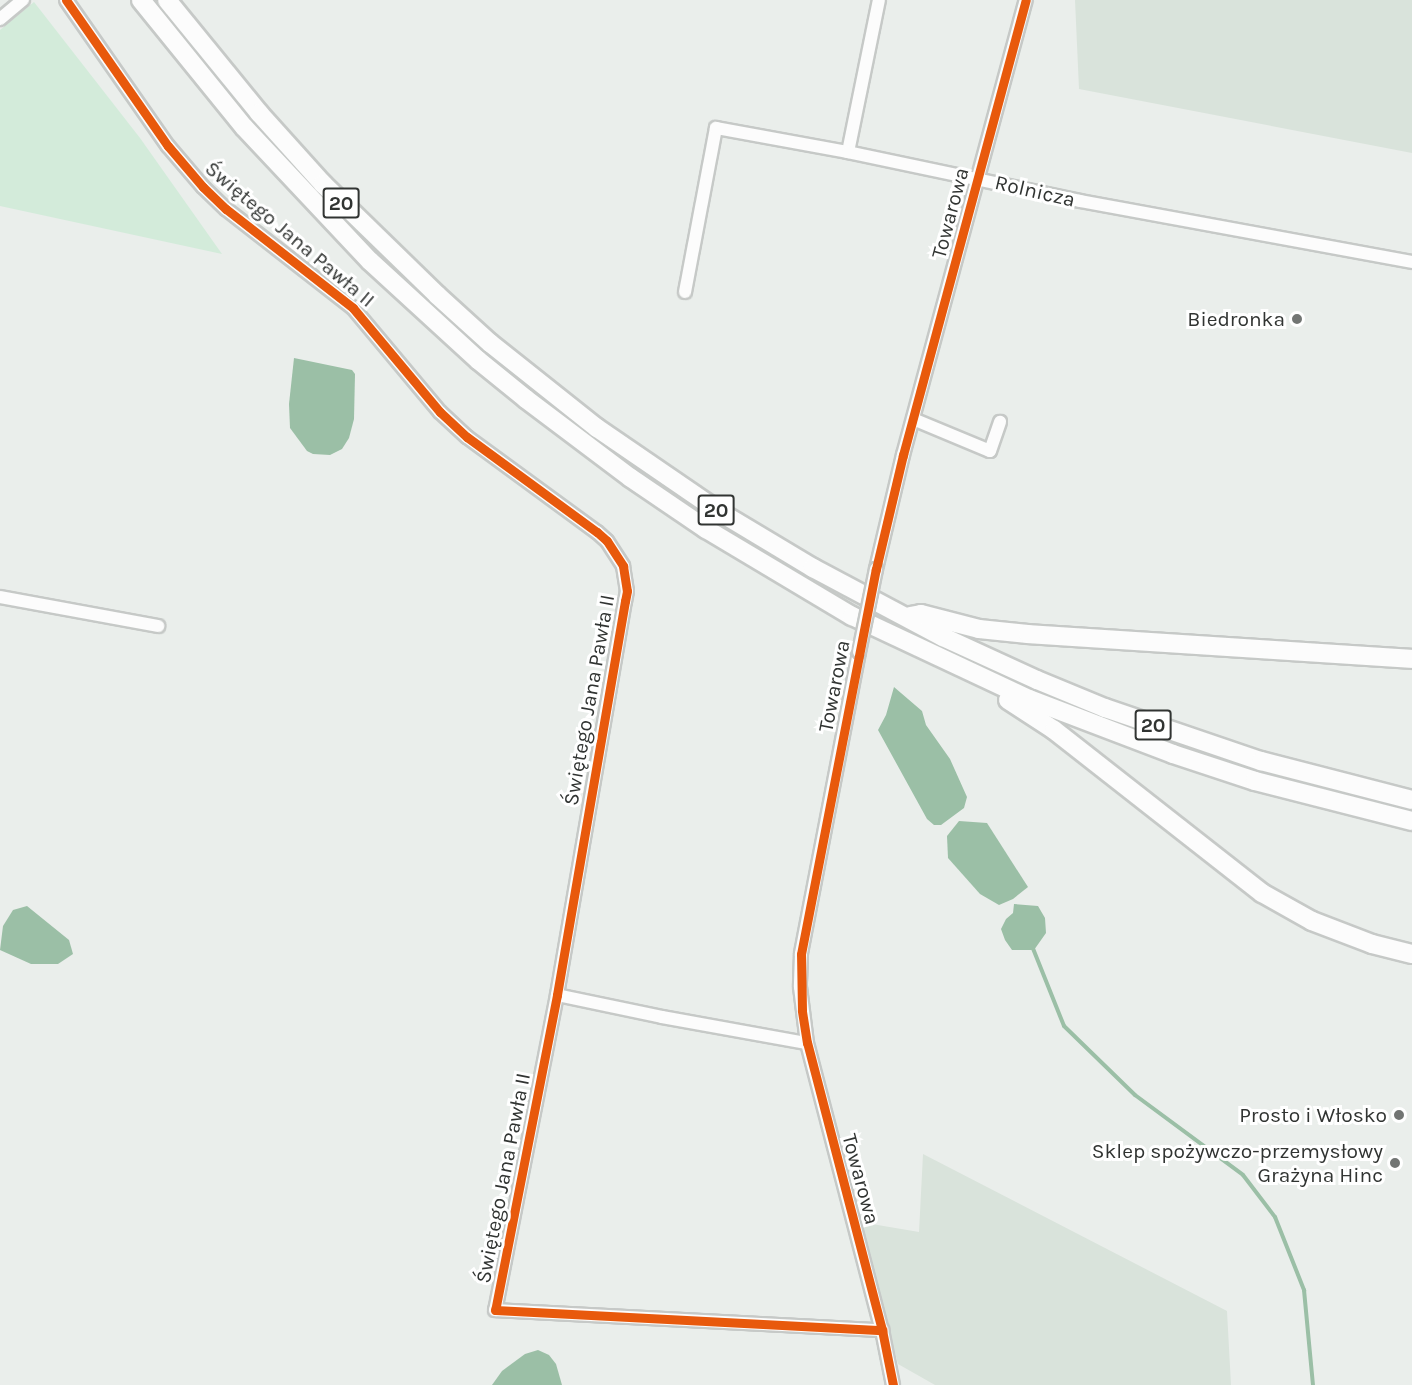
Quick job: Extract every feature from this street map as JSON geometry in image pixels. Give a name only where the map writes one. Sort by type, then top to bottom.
[{"type":"main road","name":"20","points":[[141,0],[244,128],[308,199],[370,261],[478,360],[585,444],[714,534],[852,616],[990,682],[1083,721],[1173,754],[1266,784],[1412,821]]},
{"type":"main road","name":"20","points":[[167,0],[259,113],[323,184],[384,246],[490,343],[597,428],[676,484],[813,568],[954,642],[1104,708],[1262,761],[1412,800]]},
{"type":"main road","points":[[907,617],[921,614],[979,629],[1028,634],[1412,658]]},
{"type":"main road","points":[[990,682],[1001,696],[1054,730],[1262,893],[1329,928],[1372,944],[1412,954]]},
{"type":"street","points":[[0,19],[23,0]]},
{"type":"street","name":"Świętego Jana Pawła II","points":[[66,0],[168,146],[203,187],[226,209],[353,308],[440,412],[467,437],[597,532],[607,541],[623,566],[627,591],[557,995],[495,1310],[882,1330]]},
{"type":"street","points":[[848,152],[879,0]]},
{"type":"street","name":"Towarowa","points":[[892,1385],[882,1330],[807,1043],[801,1010],[801,954],[876,569],[913,418],[1026,0]]},
{"type":"street","name":"Rolnicza","points":[[685,292],[716,128],[978,178],[1080,201],[1412,262]]},
{"type":"street","points":[[913,418],[990,451],[1000,422]]},
{"type":"street","points":[[0,597],[158,626]]},
{"type":"street","points":[[557,995],[662,1017],[807,1043]]},
{"type":"shaded area","points":[[1075,0],[1412,0],[1412,153],[1079,89]]},
{"type":"shaded area","points":[[34,2],[140,138],[222,254],[0,206],[0,30]]},
{"type":"shaded area","points":[[294,358],[352,370],[355,374],[354,419],[349,438],[342,449],[330,455],[313,454],[307,451],[290,428],[289,404]]},
{"type":"shaded area","points":[[894,687],[922,711],[926,725],[950,759],[967,797],[964,808],[941,825],[934,825],[927,819],[878,730],[886,715]]},
{"type":"shaded area","points":[[959,821],[987,823],[1028,887],[1013,899],[999,905],[980,894],[948,858],[947,836]]},
{"type":"shaded area","points":[[1014,904],[1038,906],[1045,918],[1046,933],[1034,950],[1012,950],[1005,940],[1001,929],[1006,919],[1013,913]]},
{"type":"shaded area","points":[[27,906],[69,940],[73,954],[58,964],[31,964],[0,950],[3,926],[13,910]]},
{"type":"shaded area","points":[[923,1154],[1227,1311],[1231,1385],[935,1385],[898,1364],[860,1222],[919,1232]]},
{"type":"shaded area","points":[[538,1350],[549,1355],[556,1364],[562,1385],[492,1385],[502,1371],[525,1354]]},
{"type":"waterway","points":[[1032,946],[1064,1026],[1135,1095],[1243,1175],[1275,1217],[1304,1290],[1313,1385]]},
{"type":"cycle path","points":[[66,0],[168,146],[203,187],[226,209],[353,308],[440,412],[467,437],[597,532],[607,541],[623,566],[627,591],[557,995],[495,1310],[882,1330]]},
{"type":"cycle path","points":[[893,1385],[882,1330],[807,1043],[802,1010],[801,954],[876,569],[903,455],[1026,0]]},
{"type":"place","name":"Biedronka","points":[[1297,319]]},
{"type":"place","name":"Prosto i Włosko","points":[[1399,1115]]},
{"type":"place","name":"Sklep spożywczo-przemysłowy Grażyna Hinc","points":[[1395,1163]]}]
